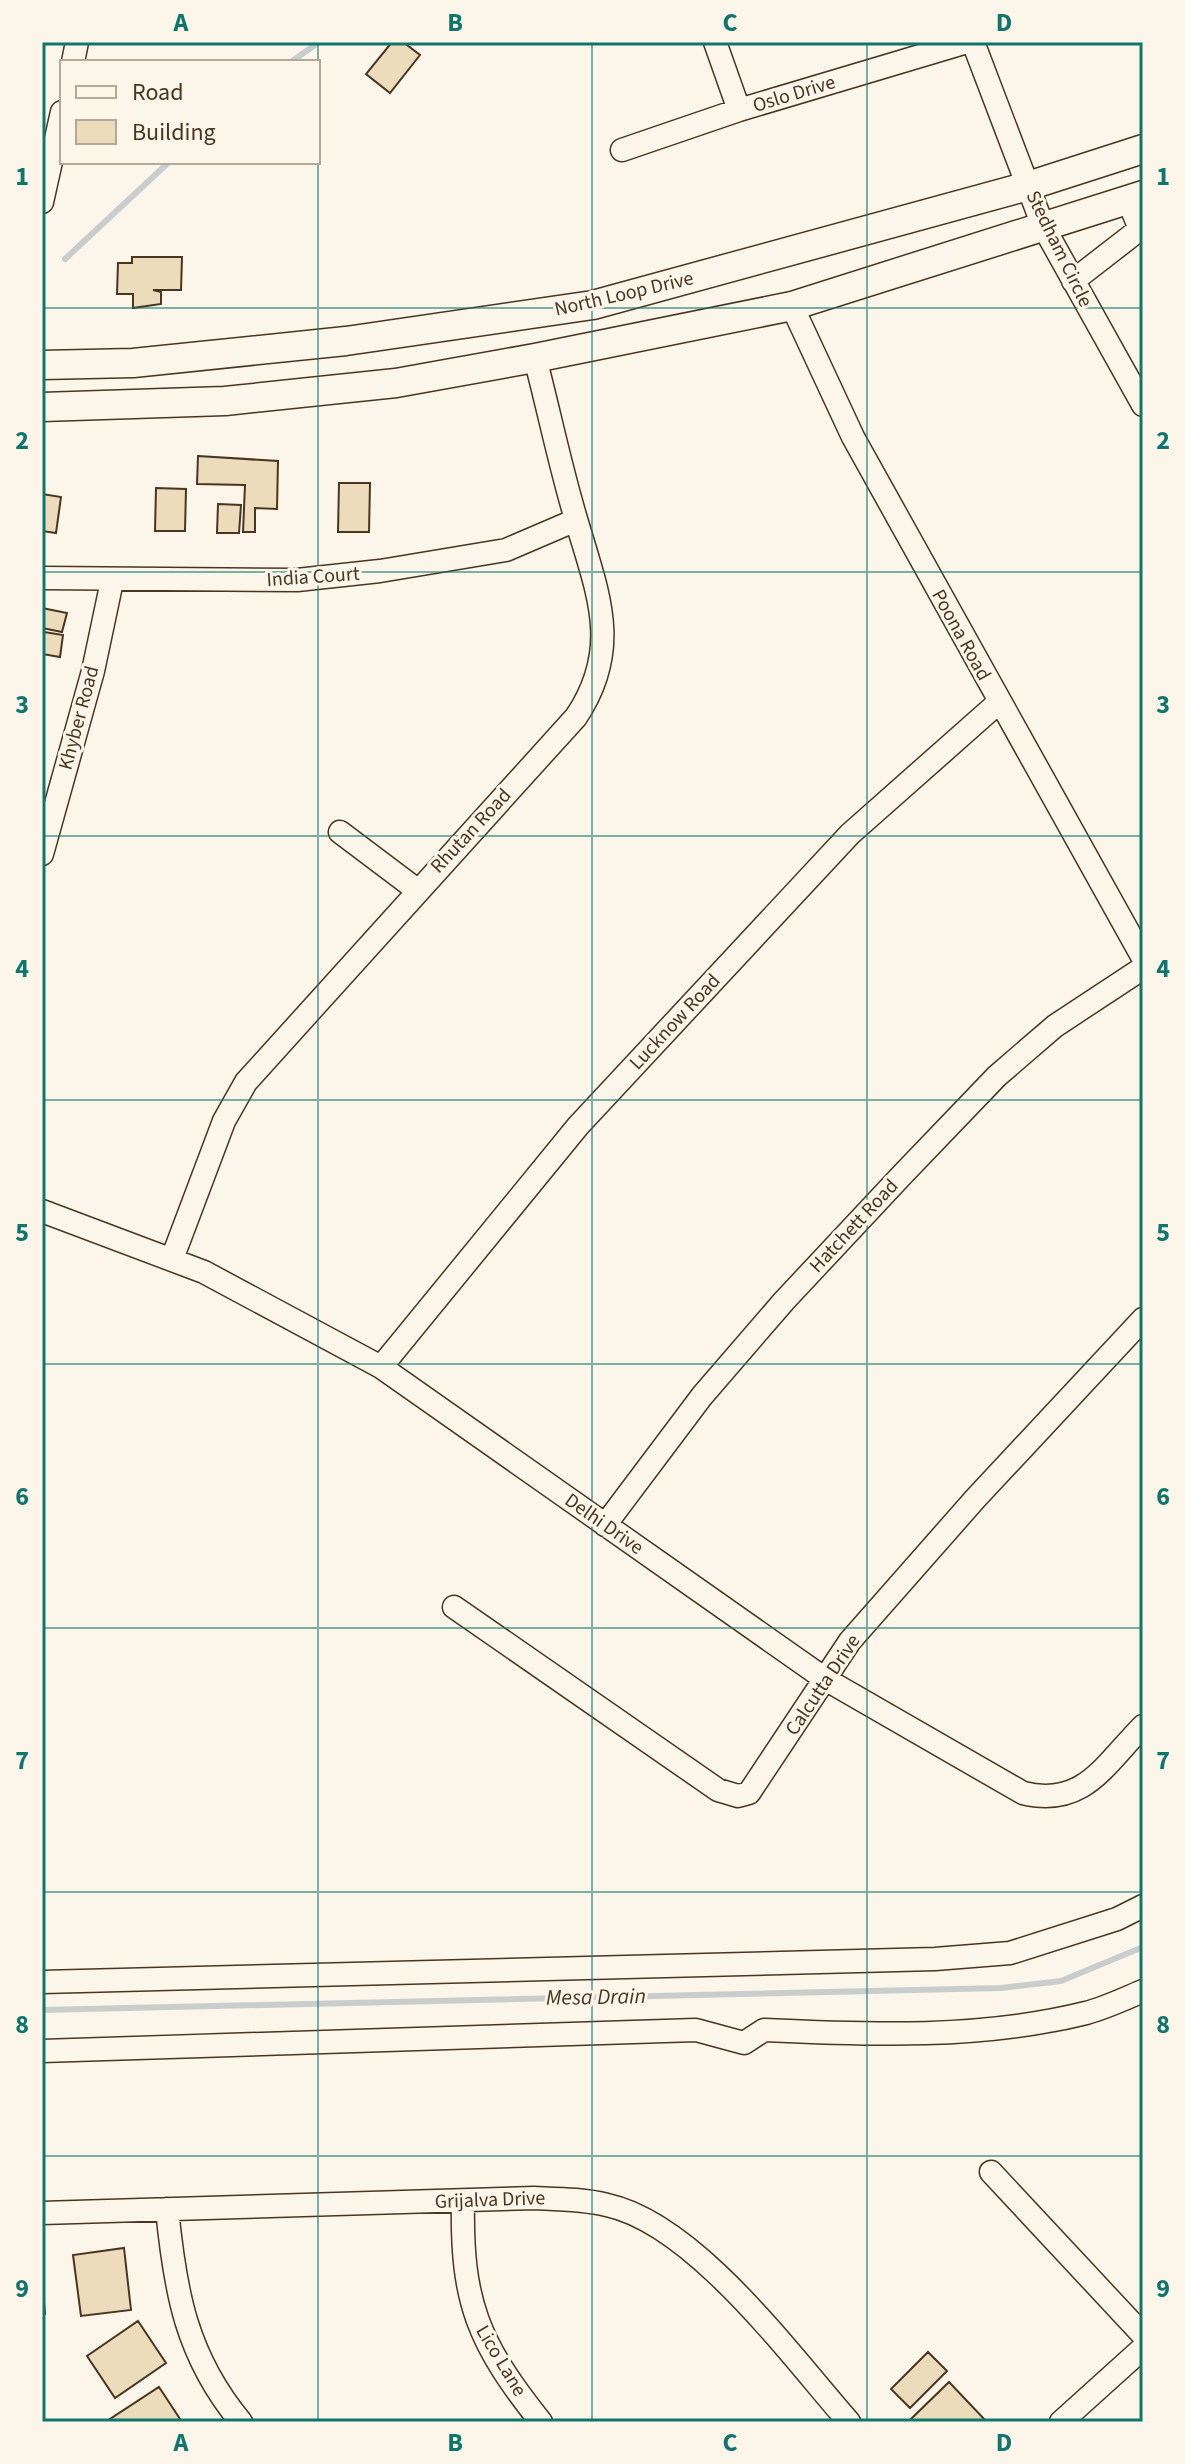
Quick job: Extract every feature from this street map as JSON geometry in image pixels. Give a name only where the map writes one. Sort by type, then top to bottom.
[{"type":"main road","name":"North Loop Drive","points":[[42,365],[133,363],[346,341],[593,305],[1028,186],[1143,149]]},
{"type":"main road","points":[[42,407],[225,401],[396,383],[535,358],[792,306],[1135,198]]},
{"type":"street","points":[[715,42],[739,110]]},
{"type":"street","name":"Oslo Drive","points":[[622,150],[739,110],[970,42]]},
{"type":"street","name":"Stedham Circle","points":[[970,42],[1043,226],[1143,405]]},
{"type":"street","points":[[42,202],[60,121]]},
{"type":"street","points":[[1073,281],[1140,229],[1135,198]]},
{"type":"street","name":"Poona Road","points":[[792,306],[853,437],[998,703],[1086,850],[1143,958]]},
{"type":"street","name":"Rhutan Road","points":[[172,1259],[224,1121],[246,1082],[576,717],[597,677],[603,654],[603,629],[597,586],[576,520],[535,358]]},
{"type":"street","name":"India Court","points":[[42,578],[112,581],[297,580],[380,571],[506,550],[576,520]]},
{"type":"street","name":"Khyber Road","points":[[42,854],[93,671],[112,581]]},
{"type":"street","name":"Lucknow Road","points":[[381,1367],[589,1114],[850,834],[998,703]]},
{"type":"street","points":[[340,832],[417,890]]},
{"type":"street","name":"Hatchett Road","points":[[605,1525],[702,1396],[784,1301],[997,1076],[1055,1026],[1143,968]]},
{"type":"street","name":"Delhi Drive","points":[[42,1211],[172,1259],[283,1312],[381,1367],[825,1679],[1023,1793],[1041,1797],[1061,1796],[1089,1784],[1143,1726]]},
{"type":"street","name":"Calcutta Drive","points":[[454,1607],[727,1795],[738,1796],[754,1788],[850,1641],[975,1499],[1143,1319]]},
{"type":"street","points":[[42,1982],[935,1959],[1010,1953],[1117,1919],[1143,1906]]},
{"type":"street","points":[[42,2051],[696,2030],[744,2043],[764,2030],[868,2033],[1026,2025],[1089,2012],[1143,1991]]},
{"type":"street","points":[[991,2172],[1143,2335]]},
{"type":"street","name":"Grijalva Drive","points":[[42,2213],[564,2199],[609,2205],[670,2233],[706,2263],[849,2422]]},
{"type":"street","name":"Lico Lane","points":[[463,2201],[465,2282],[474,2313],[484,2341],[503,2372],[541,2422]]},
{"type":"street","points":[[167,2209],[174,2284],[190,2339],[241,2422]]},
{"type":"street","points":[[1061,2422],[1143,2348]]},
{"type":"building","points":[[392,42],[403,42],[420,55],[390,93],[366,74]]},
{"type":"building","points":[[132,257],[182,257],[181,290],[153,290],[161,292],[161,304],[133,308],[133,294],[117,294],[118,263],[132,263]]},
{"type":"building","points":[[198,456],[278,461],[277,509],[255,508],[255,532],[243,532],[245,485],[197,484]]},
{"type":"building","points":[[339,483],[370,483],[369,532],[338,532]]},
{"type":"building","points":[[156,488],[186,489],[185,531],[155,531]]},
{"type":"building","points":[[42,494],[61,497],[56,533],[42,531]]},
{"type":"building","points":[[218,504],[241,505],[239,533],[217,533]]},
{"type":"building","points":[[42,608],[67,613],[62,632],[42,628]]},
{"type":"building","points":[[44,632],[63,635],[60,657],[42,654]]},
{"type":"building","points":[[124,2248],[131,2310],[81,2316],[73,2255]]},
{"type":"building","points":[[42,2278],[45,2314],[42,2315]]},
{"type":"building","points":[[138,2321],[166,2363],[115,2398],[87,2356]]},
{"type":"building","points":[[928,2352],[947,2371],[910,2408],[891,2389]]},
{"type":"building","points":[[949,2382],[987,2422],[913,2422],[911,2419]]},
{"type":"building","points":[[159,2387],[182,2422],[107,2421]]},
{"type":"waterway","points":[[294,60],[319,42]]},
{"type":"waterway","points":[[65,259],[167,164]]},
{"type":"waterway","name":"Mesa Drain","points":[[42,2010],[1001,1988],[1061,1981],[1143,1947]]}]
